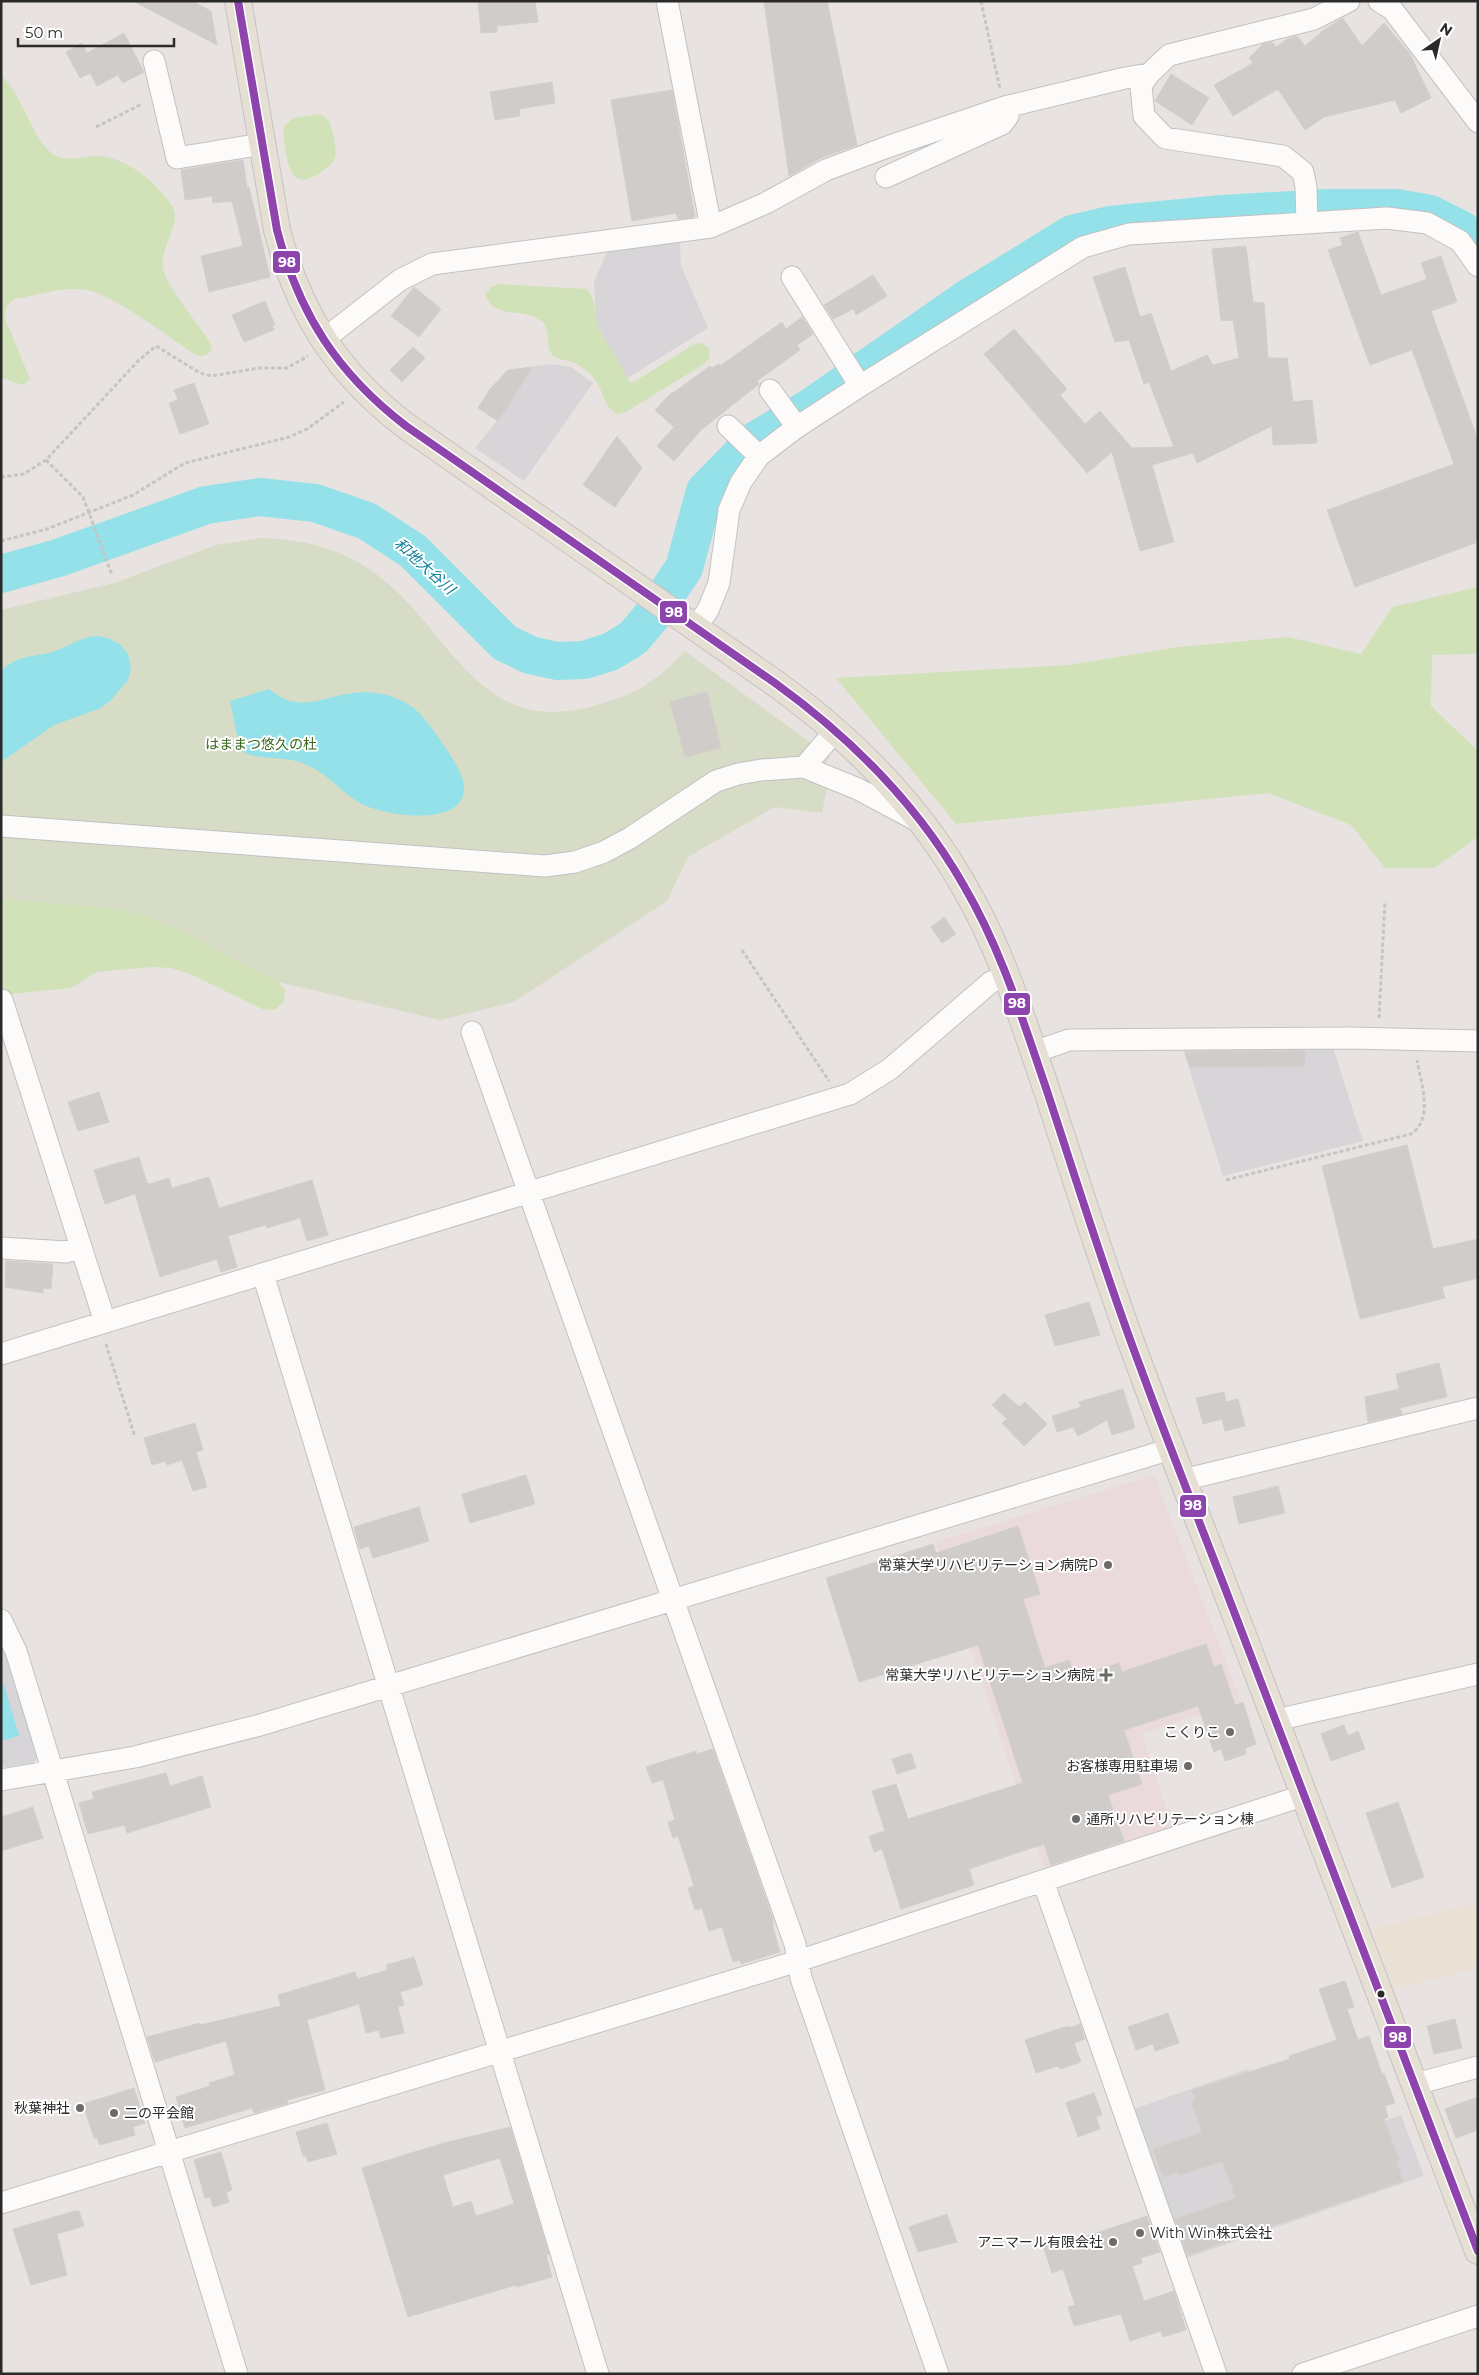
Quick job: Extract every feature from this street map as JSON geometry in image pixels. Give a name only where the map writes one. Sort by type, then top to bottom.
[{"type":"main road","points":[[238,1],[262,144],[284,256],[303,305],[325,342],[361,387],[406,426],[802,703],[836,730],[879,771],[923,823],[943,851],[978,910],[1008,976],[1140,1367],[1416,2084],[1478,2251]]},
{"type":"street","points":[[667,1],[711,227]]},
{"type":"street","points":[[1307,220],[1306,187],[1303,172],[1283,156],[1165,138],[1144,116],[1141,86],[1149,74],[1169,55],[1314,19],[1349,1]]},
{"type":"street","points":[[1379,1],[1392,10],[1478,122]]},
{"type":"street","points":[[154,61],[177,158],[262,144]]},
{"type":"street","points":[[325,342],[400,280],[432,264],[711,227],[766,204],[826,170],[1004,107],[1149,74]]},
{"type":"street","points":[[886,177],[1002,124],[1008,116],[1004,107]]},
{"type":"street","points":[[687,622],[708,610],[719,583],[729,510],[741,482],[759,456],[797,427],[860,385],[1083,247],[1129,234],[1307,220],[1387,218],[1427,223],[1460,241],[1478,266]]},
{"type":"street","points":[[792,277],[860,385]]},
{"type":"street","points":[[770,390],[797,427]]},
{"type":"street","points":[[728,426],[759,456]]},
{"type":"street","points":[[804,767],[836,730]]},
{"type":"street","points":[[1,826],[545,866],[575,862],[604,852],[630,838],[716,781],[738,774],[804,767],[858,789],[923,823]]},
{"type":"street","points":[[1,1354],[838,1099],[870,1084],[991,982],[1008,976]]},
{"type":"street","points":[[2,1000],[81,1247],[102,1323]]},
{"type":"street","points":[[472,1032],[791,1934],[801,1978],[938,2374]]},
{"type":"street","points":[[1034,1052],[1069,1040],[1416,1039],[1478,1041]]},
{"type":"street","points":[[1,1248],[66,1252],[81,1247]]},
{"type":"street","points":[[263,1274],[598,2374]]},
{"type":"street","points":[[1183,1480],[1478,1408]]},
{"type":"street","points":[[1,1780],[135,1757],[206,1740],[389,1687],[1171,1449]]},
{"type":"street","points":[[1,1620],[16,1651],[236,2374]]},
{"type":"street","points":[[1276,1720],[1478,1674]]},
{"type":"street","points":[[1,2203],[798,1961],[1305,1795]]},
{"type":"street","points":[[1043,1881],[1216,2374]]},
{"type":"street","points":[[1416,2084],[1478,2067]]},
{"type":"street","points":[[1303,2374],[1478,2316]]},
{"type":"path","points":[[981,1],[1004,107]]},
{"type":"path","points":[[96,128],[163,97]]},
{"type":"path","points":[[1,477],[24,474],[46,460],[138,361],[156,346],[200,373],[212,376],[258,368],[287,368],[325,342]]},
{"type":"path","points":[[1,541],[89,515],[144,490],[185,462],[289,437],[324,418],[361,387]]},
{"type":"path","points":[[46,460],[82,497],[112,575]]},
{"type":"path","points":[[1378,1039],[1385,902]]},
{"type":"path","points":[[742,950],[838,1099]]},
{"type":"path","points":[[1226,1180],[1411,1134],[1418,1129],[1423,1122],[1425,1113],[1416,1039]]},
{"type":"path","points":[[102,1323],[134,1437]]},
{"type":"shaded area","points":[[680,241],[681,266],[708,328],[626,379],[596,323],[594,282],[608,250]]},
{"type":"shaded area","points":[[551,364],[571,367],[593,383],[524,481],[475,448],[497,421],[478,408],[490,389],[508,370]]},
{"type":"shaded area","points":[[1333,1048],[1363,1141],[1223,1176],[1183,1049]]},
{"type":"shaded area","name":"常葉大学リハビリテーション病院","points":[[1154,1475],[1241,1701],[1142,1734],[1173,1829],[1045,1871],[936,1542]]},
{"type":"shaded area","points":[[1,1641],[38,1756],[34,1763],[1,1767]]},
{"type":"shaded area","points":[[1473,1903],[1478,1907],[1478,1960],[1472,1970],[1394,1988],[1371,1929]]},
{"type":"shaded area","points":[[1248,2069],[1260,2103],[1358,2130],[1401,2115],[1424,2176],[1184,2259],[1131,2110]]},
{"type":"green space","points":[[1,75],[9,84],[39,138],[53,154],[63,158],[109,157],[130,166],[150,180],[166,197],[175,213],[175,220],[164,252],[163,268],[176,295],[210,342],[212,349],[207,355],[196,355],[112,300],[87,290],[60,290],[15,299],[7,307],[5,318],[30,379],[23,385],[1,378]]},
{"type":"green space","points":[[318,114],[327,118],[331,126],[336,154],[331,164],[320,173],[306,179],[300,179],[292,173],[290,168],[283,134],[284,127],[293,118]]},
{"type":"green space","points":[[500,284],[587,289],[593,298],[600,331],[630,382],[634,382],[694,344],[702,343],[709,348],[710,357],[704,364],[626,412],[617,414],[608,406],[595,379],[575,363],[553,356],[548,345],[546,328],[541,321],[534,317],[502,311],[490,303],[485,295],[491,287]]},
{"type":"green space","name":"はままつ悠久の杜","points":[[261,538],[303,542],[331,550],[357,561],[397,591],[466,669],[490,690],[517,706],[550,712],[605,703],[642,687],[663,672],[685,651],[830,757],[823,767],[830,773],[822,813],[775,807],[688,857],[667,901],[514,1002],[440,1020],[278,982],[177,929],[142,915],[110,908],[1,899],[1,610],[114,583],[216,545]]},
{"type":"green space","points":[[1478,587],[1478,654],[1432,655],[1431,706],[1478,751],[1478,837],[1434,868],[1385,868],[1351,825],[1268,793],[956,824],[836,678],[1068,665],[1179,647],[1288,637],[1361,654],[1392,607]]},
{"type":"green space","points":[[1,899],[107,907],[141,914],[158,920],[193,935],[278,982],[285,990],[284,1001],[275,1010],[262,1009],[190,974],[171,968],[152,967],[97,972],[71,988],[1,995]]},
{"type":"water","points":[[97,636],[108,638],[120,644],[128,654],[131,667],[128,680],[110,701],[99,709],[54,725],[1,762],[1,671],[25,657],[52,652],[79,640]]},
{"type":"water","points":[[269,689],[285,699],[301,702],[365,692],[386,695],[405,703],[420,714],[448,752],[462,777],[464,794],[457,805],[444,812],[427,815],[389,813],[360,803],[318,771],[302,763],[247,754],[240,750],[230,701]]},
{"type":"water","points":[[4,1684],[19,1736],[1,1741],[1,1685]]},
{"type":"building","points":[[133,1],[192,1],[211,11],[217,45]]},
{"type":"building","points":[[478,1],[535,1],[538,22],[497,26],[497,32],[481,33]]},
{"type":"building","points":[[764,1],[827,1],[857,145],[821,158],[789,176]]},
{"type":"building","points":[[1343,18],[1362,46],[1384,23],[1410,54],[1431,98],[1401,113],[1395,100],[1324,117],[1305,130],[1278,89],[1233,116],[1214,85],[1253,63],[1249,58],[1263,44],[1272,42],[1276,47],[1287,39],[1297,36],[1305,46],[1324,30]]},
{"type":"building","points":[[124,33],[144,72],[123,83],[118,75],[97,86],[90,73],[80,78],[66,52],[82,43],[87,53]]},
{"type":"building","points":[[1171,74],[1209,98],[1192,125],[1155,101]]},
{"type":"building","points":[[552,82],[555,103],[519,109],[520,116],[495,120],[490,92]]},
{"type":"building","points":[[672,90],[695,217],[678,219],[676,213],[632,221],[611,100]]},
{"type":"building","points":[[243,160],[247,188],[249,187],[270,277],[209,292],[201,256],[243,246],[232,201],[213,203],[212,196],[185,200],[181,170]]},
{"type":"building","points":[[1358,232],[1381,295],[1427,279],[1421,263],[1441,256],[1457,302],[1431,311],[1478,440],[1478,542],[1355,587],[1327,510],[1454,464],[1412,350],[1370,365],[1328,250],[1343,245],[1340,238]]},
{"type":"building","points":[[1246,246],[1253,302],[1264,303],[1268,358],[1287,358],[1293,402],[1312,400],[1317,443],[1273,445],[1272,426],[1197,463],[1193,453],[1152,465],[1174,542],[1140,551],[1112,452],[1087,473],[984,354],[1014,329],[1067,389],[1060,395],[1085,424],[1100,411],[1132,448],[1174,447],[1149,382],[1144,384],[1129,340],[1115,342],[1093,277],[1125,267],[1140,317],[1151,313],[1171,371],[1207,355],[1213,365],[1239,358],[1233,320],[1221,321],[1212,249]]},
{"type":"building","points":[[873,275],[887,296],[856,315],[853,309],[833,319],[824,305]]},
{"type":"building","points":[[414,287],[441,309],[419,337],[391,316]]},
{"type":"building","points":[[265,301],[275,325],[272,326],[274,330],[244,342],[232,315]]},
{"type":"building","points":[[802,317],[813,334],[797,345],[800,350],[757,381],[759,384],[701,430],[674,461],[657,446],[674,427],[655,410],[672,392],[710,366],[712,368],[719,364],[720,366],[782,322],[786,329]]},
{"type":"building","points":[[413,347],[425,358],[402,382],[390,370]]},
{"type":"building","points":[[533,367],[498,421],[478,408],[490,389],[508,370]]},
{"type":"building","points":[[194,383],[209,424],[180,434],[169,403],[178,400],[174,390]]},
{"type":"building","points":[[617,436],[642,468],[615,507],[583,485]]},
{"type":"building","points":[[707,692],[721,748],[685,757],[670,702]]},
{"type":"building","points":[[944,917],[956,934],[942,943],[931,927]]},
{"type":"building","points":[[1305,1051],[1305,1066],[1190,1067],[1185,1052]]},
{"type":"building","points":[[99,1092],[109,1122],[78,1131],[68,1102]]},
{"type":"building","points":[[1407,1145],[1433,1249],[1478,1239],[1478,1278],[1442,1287],[1445,1298],[1360,1319],[1322,1166]]},
{"type":"building","points":[[139,1157],[147,1183],[150,1184],[169,1178],[172,1188],[209,1177],[219,1208],[312,1180],[328,1235],[307,1241],[300,1218],[267,1228],[266,1225],[228,1236],[237,1267],[221,1272],[217,1259],[160,1277],[135,1194],[105,1204],[94,1170]]},
{"type":"building","points":[[6,1261],[53,1264],[51,1289],[43,1288],[43,1293],[5,1287]]},
{"type":"building","points":[[1089,1302],[1100,1335],[1055,1346],[1045,1315]]},
{"type":"building","points":[[1439,1363],[1447,1397],[1400,1408],[1402,1414],[1368,1422],[1365,1397],[1399,1389],[1396,1374]]},
{"type":"building","points":[[1123,1389],[1135,1428],[1112,1435],[1107,1420],[1078,1436],[1073,1427],[1057,1432],[1052,1416],[1081,1407],[1079,1402]]},
{"type":"building","points":[[1224,1392],[1226,1402],[1238,1399],[1245,1426],[1225,1431],[1222,1419],[1203,1424],[1196,1398]]},
{"type":"building","points":[[1004,1393],[1019,1407],[1025,1402],[1047,1424],[1024,1446],[1002,1423],[1007,1419],[992,1405]]},
{"type":"building","points":[[195,1423],[203,1450],[196,1452],[207,1487],[193,1491],[182,1460],[167,1465],[166,1461],[152,1465],[144,1438]]},
{"type":"building","points":[[526,1475],[535,1504],[470,1523],[462,1494]]},
{"type":"building","points":[[1278,1486],[1285,1513],[1239,1524],[1233,1497]]},
{"type":"building","points":[[419,1507],[429,1541],[373,1558],[369,1546],[360,1549],[354,1527]]},
{"type":"building","points":[[1018,1526],[1040,1594],[1023,1599],[1045,1668],[1069,1660],[1075,1677],[1119,1663],[1122,1672],[1206,1644],[1214,1667],[1221,1664],[1235,1705],[1243,1702],[1256,1744],[1245,1748],[1246,1754],[1225,1761],[1221,1749],[1214,1752],[1198,1706],[1124,1730],[1142,1784],[1108,1795],[1124,1841],[1051,1865],[1044,1844],[969,1869],[974,1885],[901,1909],[882,1849],[874,1852],[869,1836],[885,1831],[872,1791],[896,1784],[908,1819],[1023,1783],[978,1645],[859,1682],[826,1578],[933,1544],[936,1553]]},
{"type":"building","points":[[1344,1725],[1348,1736],[1358,1731],[1365,1749],[1331,1761],[1321,1734]]},
{"type":"building","points":[[713,1749],[773,1919],[773,1928],[780,1952],[741,1964],[740,1960],[733,1962],[722,1927],[709,1931],[702,1908],[695,1910],[688,1888],[694,1886],[678,1836],[673,1838],[668,1822],[675,1820],[663,1780],[652,1783],[646,1767],[696,1751],[697,1754]]},
{"type":"building","points":[[911,1753],[916,1768],[897,1774],[892,1759]]},
{"type":"building","points":[[166,1773],[170,1786],[202,1776],[211,1807],[127,1833],[125,1825],[88,1834],[79,1803],[94,1799],[92,1792]]},
{"type":"building","points":[[1398,1802],[1424,1877],[1392,1888],[1366,1813]]},
{"type":"building","points":[[33,1807],[43,1838],[1,1851],[1,1817]]},
{"type":"building","points":[[414,1957],[423,1985],[400,1992],[404,2005],[398,2007],[404,2033],[381,2038],[379,2030],[366,2033],[359,2004],[307,2020],[325,2090],[287,2100],[288,2103],[254,2113],[252,2108],[185,2128],[176,2097],[210,2086],[209,2083],[235,2075],[226,2041],[155,2062],[147,2037],[200,2023],[200,2025],[281,2006],[278,1995],[355,1972],[357,1979],[388,1970],[386,1965]]},
{"type":"building","points":[[1345,1981],[1354,2007],[1347,2009],[1358,2040],[1369,2036],[1382,2074],[1384,2073],[1395,2103],[1385,2106],[1388,2117],[1384,2119],[1399,2160],[1396,2161],[1403,2181],[1188,2255],[1175,2219],[1236,2198],[1223,2163],[1220,2162],[1180,2175],[1178,2172],[1163,2177],[1153,2149],[1202,2132],[1191,2101],[1196,2100],[1192,2090],[1290,2059],[1289,2056],[1337,2040],[1319,1989]]},
{"type":"building","points":[[1168,2013],[1179,2043],[1155,2051],[1153,2044],[1136,2050],[1128,2027]]},
{"type":"building","points":[[1455,2019],[1462,2048],[1434,2054],[1427,2026]]},
{"type":"building","points":[[1080,2024],[1085,2039],[1074,2043],[1081,2062],[1060,2069],[1058,2066],[1036,2073],[1025,2040]]},
{"type":"building","name":"二の平会館","points":[[134,2088],[145,2123],[133,2127],[135,2135],[100,2145],[97,2138],[94,2138],[83,2104]]},
{"type":"building","points":[[1094,2093],[1102,2115],[1096,2117],[1100,2129],[1078,2137],[1066,2103]]},
{"type":"building","points":[[1478,2097],[1478,2130],[1456,2138],[1445,2109]]},
{"type":"building","points":[[327,2123],[337,2154],[308,2162],[306,2156],[303,2156],[296,2132]]},
{"type":"building","points":[[510,2127],[549,2254],[546,2255],[552,2277],[517,2287],[516,2285],[408,2317],[362,2168],[444,2143]],"holes":[[[500,2158],[514,2204],[476,2216],[471,2201],[453,2207],[443,2175]]]},
{"type":"building","points":[[221,2152],[232,2190],[226,2192],[229,2202],[213,2207],[210,2197],[205,2198],[194,2160]]},
{"type":"building","points":[[79,2211],[84,2226],[57,2234],[67,2275],[31,2285],[13,2229]]},
{"type":"building","points":[[947,2214],[957,2242],[918,2252],[909,2227]]},
{"type":"building","points":[[1147,2216],[1160,2252],[1141,2258],[1142,2263],[1132,2266],[1144,2301],[1174,2291],[1186,2330],[1163,2337],[1161,2331],[1130,2341],[1121,2314],[1074,2326],[1068,2307],[1075,2305],[1063,2269],[1052,2273],[1042,2243],[1058,2238],[1059,2241],[1065,2239],[1067,2243]]},
{"type":"waterway","name":"和地大谷川","points":[[1,574],[58,558],[206,505],[260,497],[315,503],[367,521],[413,551],[505,643],[530,655],[557,661],[584,660],[610,652],[633,638],[650,618],[684,568],[705,491],[753,442],[811,407],[965,300],[1072,234],[1110,225],[1222,214],[1327,208],[1397,208],[1430,214],[1462,230],[1478,244]]},
{"type":"transit line","name":"98","points":[[238,1],[277,230],[286,260],[309,315],[341,363],[360,385],[406,426],[775,683],[830,726],[904,800],[946,856],[964,886],[989,934],[1010,984],[1128,1334],[1478,2251]]},
{"type":"place","name":"常葉大学リハビリテーション病院P","points":[[1108,1565]]},
{"type":"place","name":"常葉大学リハビリテーション病院","points":[[1106,1675]]},
{"type":"place","name":"こくりこ","points":[[1230,1732]]},
{"type":"place","name":"お客様専用駐車場","points":[[1188,1766]]},
{"type":"place","name":"通所リハビリテーション棟","points":[[1076,1819]]},
{"type":"place","name":"秋葉神社","points":[[80,2108]]},
{"type":"place","name":"二の平会館","points":[[114,2113]]},
{"type":"place","name":"With Win株式会社","points":[[1140,2233]]},
{"type":"place","name":"アニマール有限会社","points":[[1113,2242]]}]
